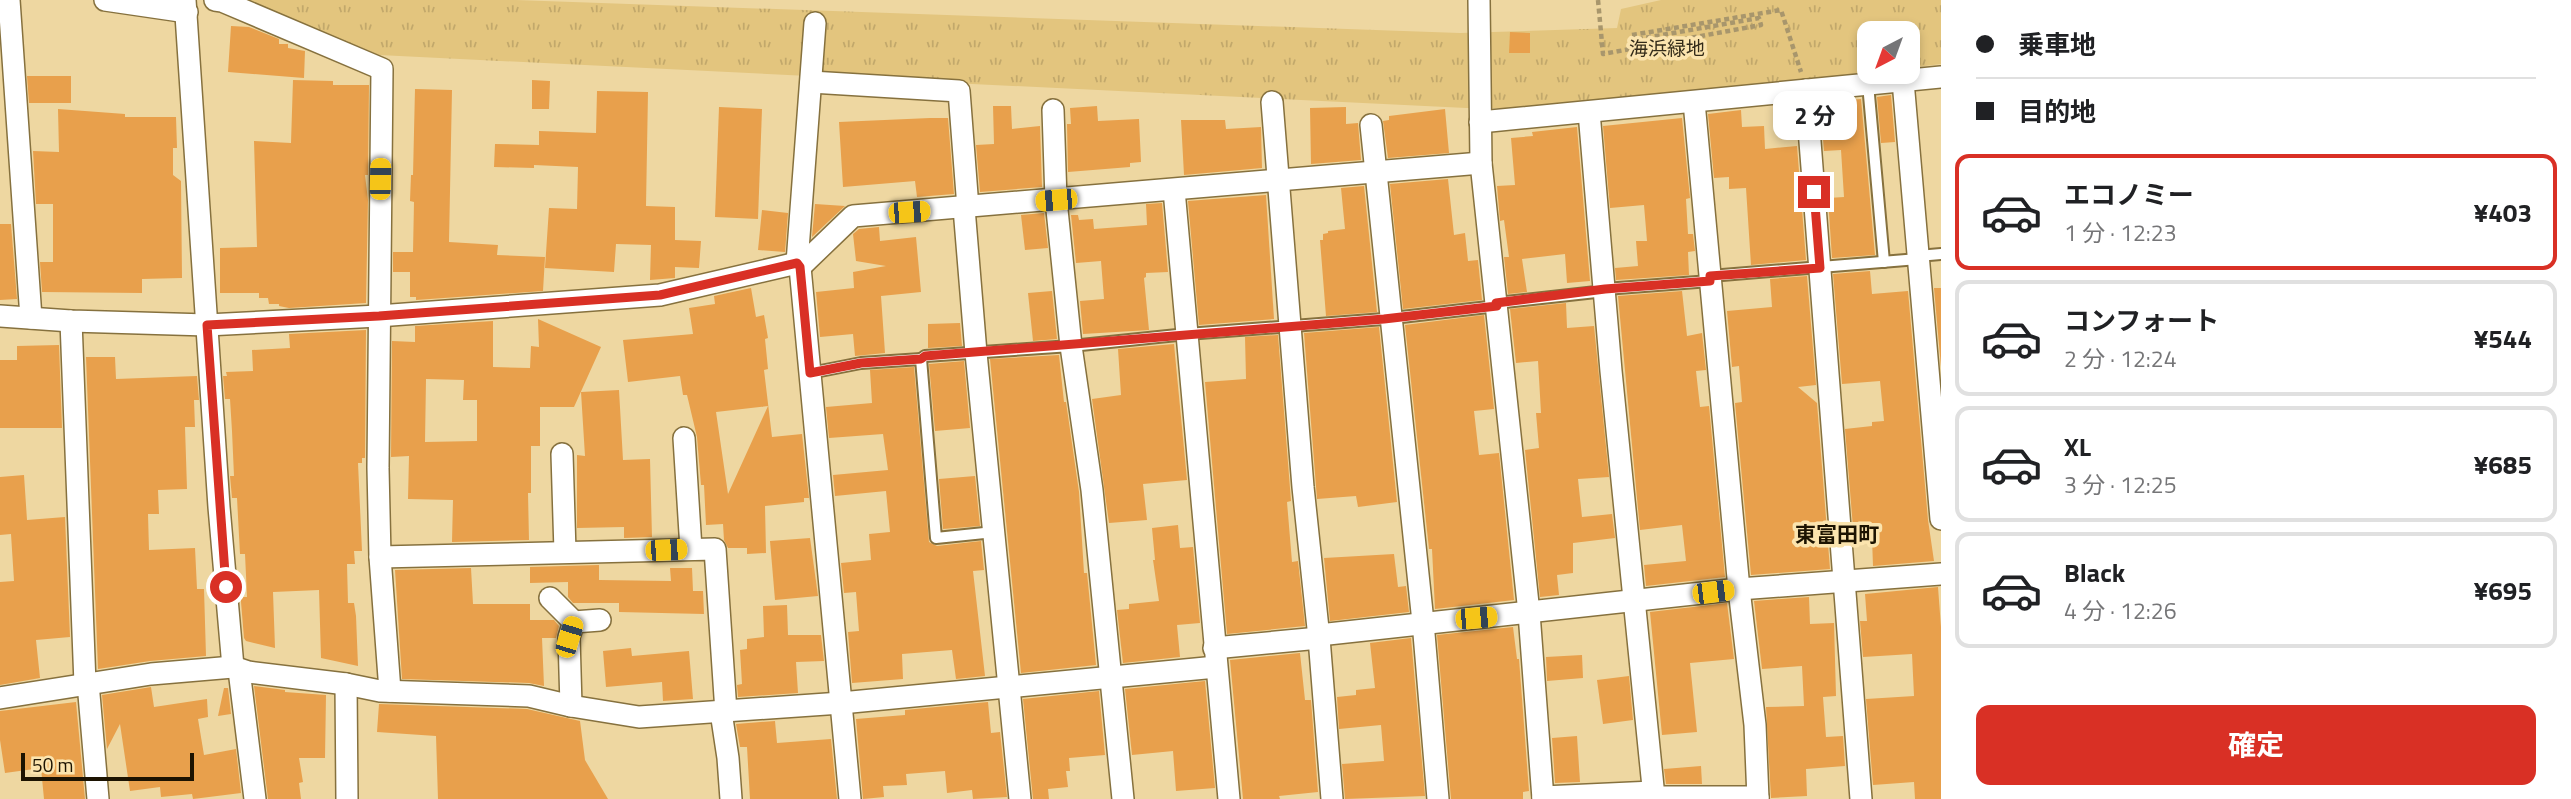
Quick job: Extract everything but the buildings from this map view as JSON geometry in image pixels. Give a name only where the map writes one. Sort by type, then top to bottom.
[{"type":"street","points":[[9,0],[31,317]]},
{"type":"street","points":[[105,0],[186,6],[219,507],[236,668],[255,799]]},
{"type":"street","points":[[215,0],[382,69],[380,557],[390,691]]},
{"type":"street","points":[[1479,0],[1481,163],[1529,613],[1543,798],[1758,798],[1755,726],[1739,589],[1694,102]]},
{"type":"street","points":[[815,23],[799,265],[850,799]]},
{"type":"street","points":[[1920,79],[1941,77]]},
{"type":"street","points":[[811,82],[959,91],[976,353],[1020,799]]},
{"type":"street","points":[[1480,122],[1877,84]]},
{"type":"street","points":[[1903,84],[1941,519]]},
{"type":"street","points":[[1806,90],[1861,799]]},
{"type":"street","points":[[1272,103],[1332,799]]},
{"type":"street","points":[[1053,110],[1056,200],[1071,346],[1091,490],[1123,799]]},
{"type":"street","points":[[1589,112],[1611,371],[1660,796]]},
{"type":"street","points":[[1371,125],[1423,622],[1438,799]]},
{"type":"street","points":[[0,316],[207,325],[379,316],[660,295],[799,265],[853,216],[1481,163]]},
{"type":"street","points":[[1174,190],[1229,799]]},
{"type":"street","points":[[71,321],[87,684],[98,799]]},
{"type":"street","points":[[684,438],[691,549]]},
{"type":"street","points":[[562,454],[565,552]]},
{"type":"street","points":[[380,557],[715,549],[723,712],[731,799]]},
{"type":"street","points":[[0,698],[151,674],[236,668],[390,691],[529,696],[639,717],[723,712],[1111,676],[1319,636],[1423,622],[1739,589],[1941,574]]},
{"type":"street","points":[[550,598],[574,622],[600,620]]},
{"type":"street","points":[[571,706],[569,637],[574,622]]},
{"type":"street","points":[[345,684],[347,799]]},
{"type":"lane","points":[[1868,85],[1884,262]]},
{"type":"lane","points":[[810,373],[861,363],[921,359],[925,356],[1391,318],[1605,290],[1941,254]]},
{"type":"lane","points":[[921,359],[936,538],[994,532]]},
{"type":"path","points":[[1598,0],[1603,54],[1761,25],[1759,18],[1633,40],[1632,35],[1781,10],[1806,90]]},
{"type":"green space","name":"海浜緑地","points":[[247,0],[516,0],[1460,33],[1617,28],[1621,9],[1661,0],[1941,0],[1941,64],[1920,67],[1920,21],[1857,21],[1857,73],[1535,108],[1466,108],[379,55]]},
{"type":"district","name":"東富田町","points":[[1837,534]]},
{"type":"route","points":[[226,587],[207,325],[379,316],[660,295],[797,263],[800,267],[810,373],[861,363],[921,359],[925,356],[1384,319],[1497,306],[1496,303],[1605,289],[1710,281],[1710,276],[1820,268],[1814,192]]}]
